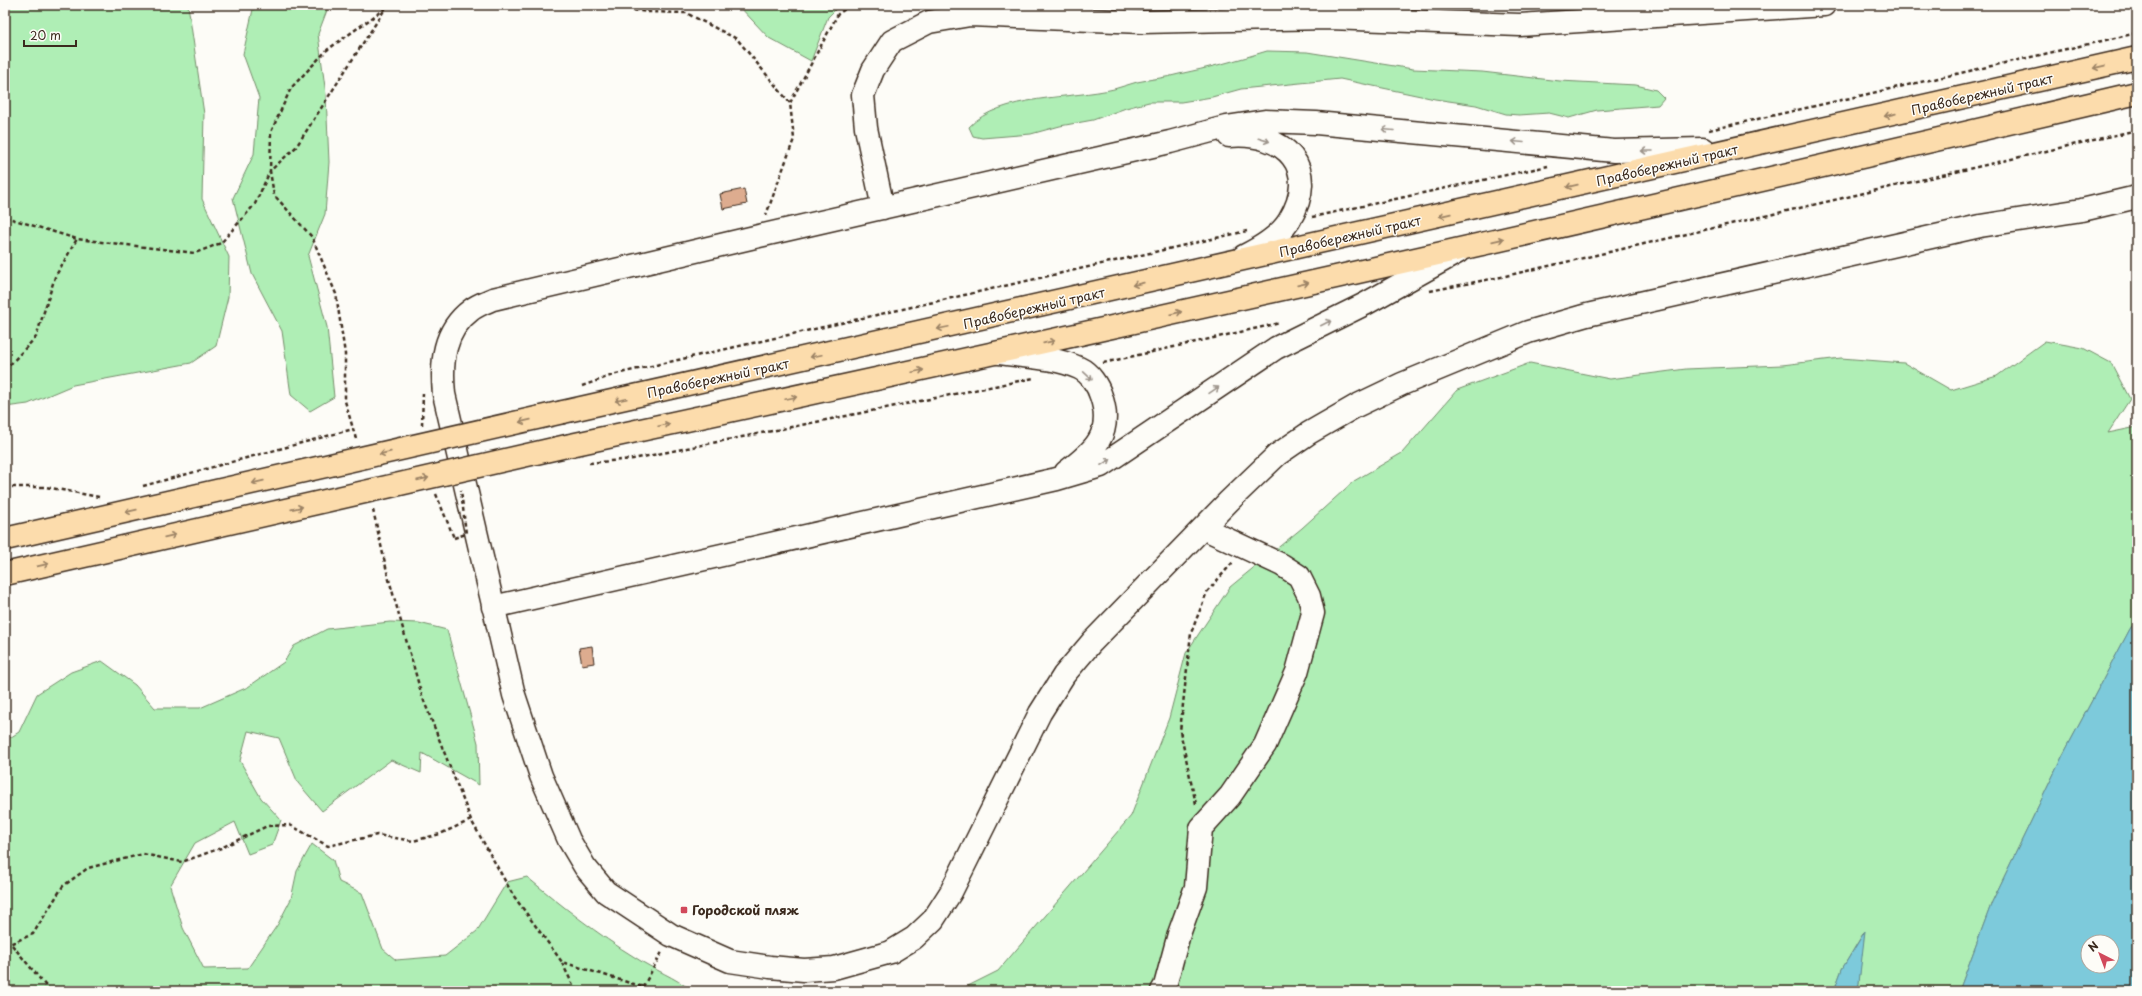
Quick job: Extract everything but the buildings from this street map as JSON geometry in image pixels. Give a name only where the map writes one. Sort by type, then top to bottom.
[{"type":"highway","name":"Правобережный тракт","points":[[5,539],[2137,58]]},
{"type":"highway","points":[[5,574],[571,445],[998,353],[1465,248],[2137,93]]},
{"type":"street","points":[[883,208],[866,128],[863,95],[873,70],[892,41],[929,22],[970,15],[1142,22],[1328,18],[1520,25],[1824,5]]},
{"type":"street","points":[[1756,145],[1665,151],[1614,151],[1316,123],[1265,121],[1226,127],[1170,142],[759,236],[493,299],[471,310],[455,326],[445,345],[442,370],[444,394],[514,695],[541,776],[569,840],[585,866],[606,892],[671,935],[730,961],[804,970],[834,968],[891,952],[914,938],[933,920],[951,892],[1040,713],[1064,675],[1092,642],[1203,528],[1277,455],[1309,433],[1356,406],[1402,384],[1528,332],[1594,313],[1980,226],[2082,210],[2137,197]]},
{"type":"street","points":[[1170,142],[1246,134],[1277,143],[1293,156],[1302,176],[1301,197],[1288,222],[1266,244],[1231,263]]},
{"type":"street","points":[[493,607],[1057,479],[1101,466],[1276,348],[1365,304],[1465,248]]},
{"type":"street","points":[[998,353],[1054,361],[1080,368],[1097,385],[1106,412],[1102,436],[1086,457],[1057,479]]},
{"type":"street","points":[[1162,991],[1165,986],[1179,934],[1196,887],[1201,828],[1230,796],[1265,745],[1297,672],[1313,613],[1309,596],[1299,576],[1282,566],[1203,528]]},
{"type":"path","points":[[356,443],[345,401],[345,354],[336,294],[312,238],[274,195],[270,171],[271,132],[291,88],[326,50],[390,5]]},
{"type":"path","points":[[606,5],[647,12],[686,13],[736,39],[790,103],[794,139],[759,236]]},
{"type":"path","points":[[790,103],[838,14],[851,5]]},
{"type":"path","points":[[5,217],[77,239],[195,253],[221,243],[255,204],[270,171],[296,147],[385,9]]},
{"type":"path","points":[[1706,130],[2137,33]]},
{"type":"path","points":[[1288,222],[1552,165]]},
{"type":"path","points":[[581,387],[616,374],[1250,230]]},
{"type":"path","points":[[5,370],[36,337],[55,277],[77,239]]},
{"type":"path","points":[[422,432],[423,387]]},
{"type":"path","points":[[140,487],[353,429]]},
{"type":"path","points":[[5,487],[46,487],[101,497]]},
{"type":"path","points":[[434,490],[454,538],[466,534],[461,490]]},
{"type":"path","points":[[372,507],[388,576],[422,696],[471,820],[513,895],[562,962],[576,991]]},
{"type":"path","points":[[1201,828],[1180,731],[1191,634],[1207,592],[1245,548]]},
{"type":"path","points":[[5,946],[12,945],[33,934],[63,886],[88,868],[143,854],[182,862],[221,848],[267,826],[290,825],[328,846],[377,835],[413,842],[440,834],[471,820]]},
{"type":"path","points":[[12,945],[50,991]]},
{"type":"path","points":[[644,991],[643,987],[664,948]]},
{"type":"path","points":[[562,962],[643,987]]},
{"type":"green space","points":[[5,5],[188,5],[204,114],[202,199],[229,257],[228,297],[216,346],[191,363],[73,385],[28,404],[5,407]]},
{"type":"green space","points":[[254,5],[329,5],[318,34],[326,95],[329,162],[325,214],[308,256],[327,327],[334,397],[310,411],[291,395],[282,331],[252,274],[233,198],[254,154],[259,98],[243,54]]},
{"type":"green space","points":[[738,5],[840,5],[828,17],[811,61],[769,38]]},
{"type":"green space","points":[[1267,51],[1307,52],[1413,69],[1482,72],[1560,81],[1636,85],[1656,90],[1664,98],[1658,105],[1597,110],[1569,118],[1549,113],[1519,115],[1506,114],[1476,105],[1435,99],[1340,79],[1241,89],[1212,97],[1181,102],[1149,102],[1126,108],[1093,120],[1060,126],[1031,134],[982,138],[973,136],[969,127],[982,116],[1017,103],[1114,89],[1137,82],[1168,77],[1234,61]]},
{"type":"green space","points":[[2045,341],[2083,348],[2111,363],[2130,399],[2108,433],[2137,427],[2137,619],[2130,629],[2063,755],[1992,902],[1959,991],[1858,991],[1864,932],[1842,969],[1834,991],[958,991],[998,971],[1131,816],[1169,718],[1186,653],[1230,587],[1302,528],[1354,481],[1402,453],[1457,390],[1530,363],[1610,379],[1686,369],[1782,365],[1841,358],[1904,363],[1951,390],[1997,376]]},
{"type":"green space","points":[[390,622],[419,623],[447,630],[478,743],[479,785],[422,753],[421,773],[391,760],[322,811],[298,783],[279,738],[248,731],[240,761],[261,798],[281,820],[272,845],[248,854],[235,822],[195,843],[170,886],[183,928],[204,969],[248,968],[278,924],[291,899],[297,871],[312,844],[333,860],[339,882],[362,893],[383,949],[396,960],[445,956],[477,931],[507,882],[527,877],[607,939],[692,991],[5,991],[5,741],[19,732],[37,694],[71,672],[102,661],[135,685],[155,708],[200,708],[248,687],[284,662],[294,646],[327,629]]},
{"type":"water","points":[[2137,619],[2137,991],[1959,991],[1992,902],[2063,755],[2130,629]]},
{"type":"water","points":[[1865,931],[1858,991],[1834,991],[1842,969]]},
{"type":"place","name":"Городской пляж","points":[[684,910]]}]
